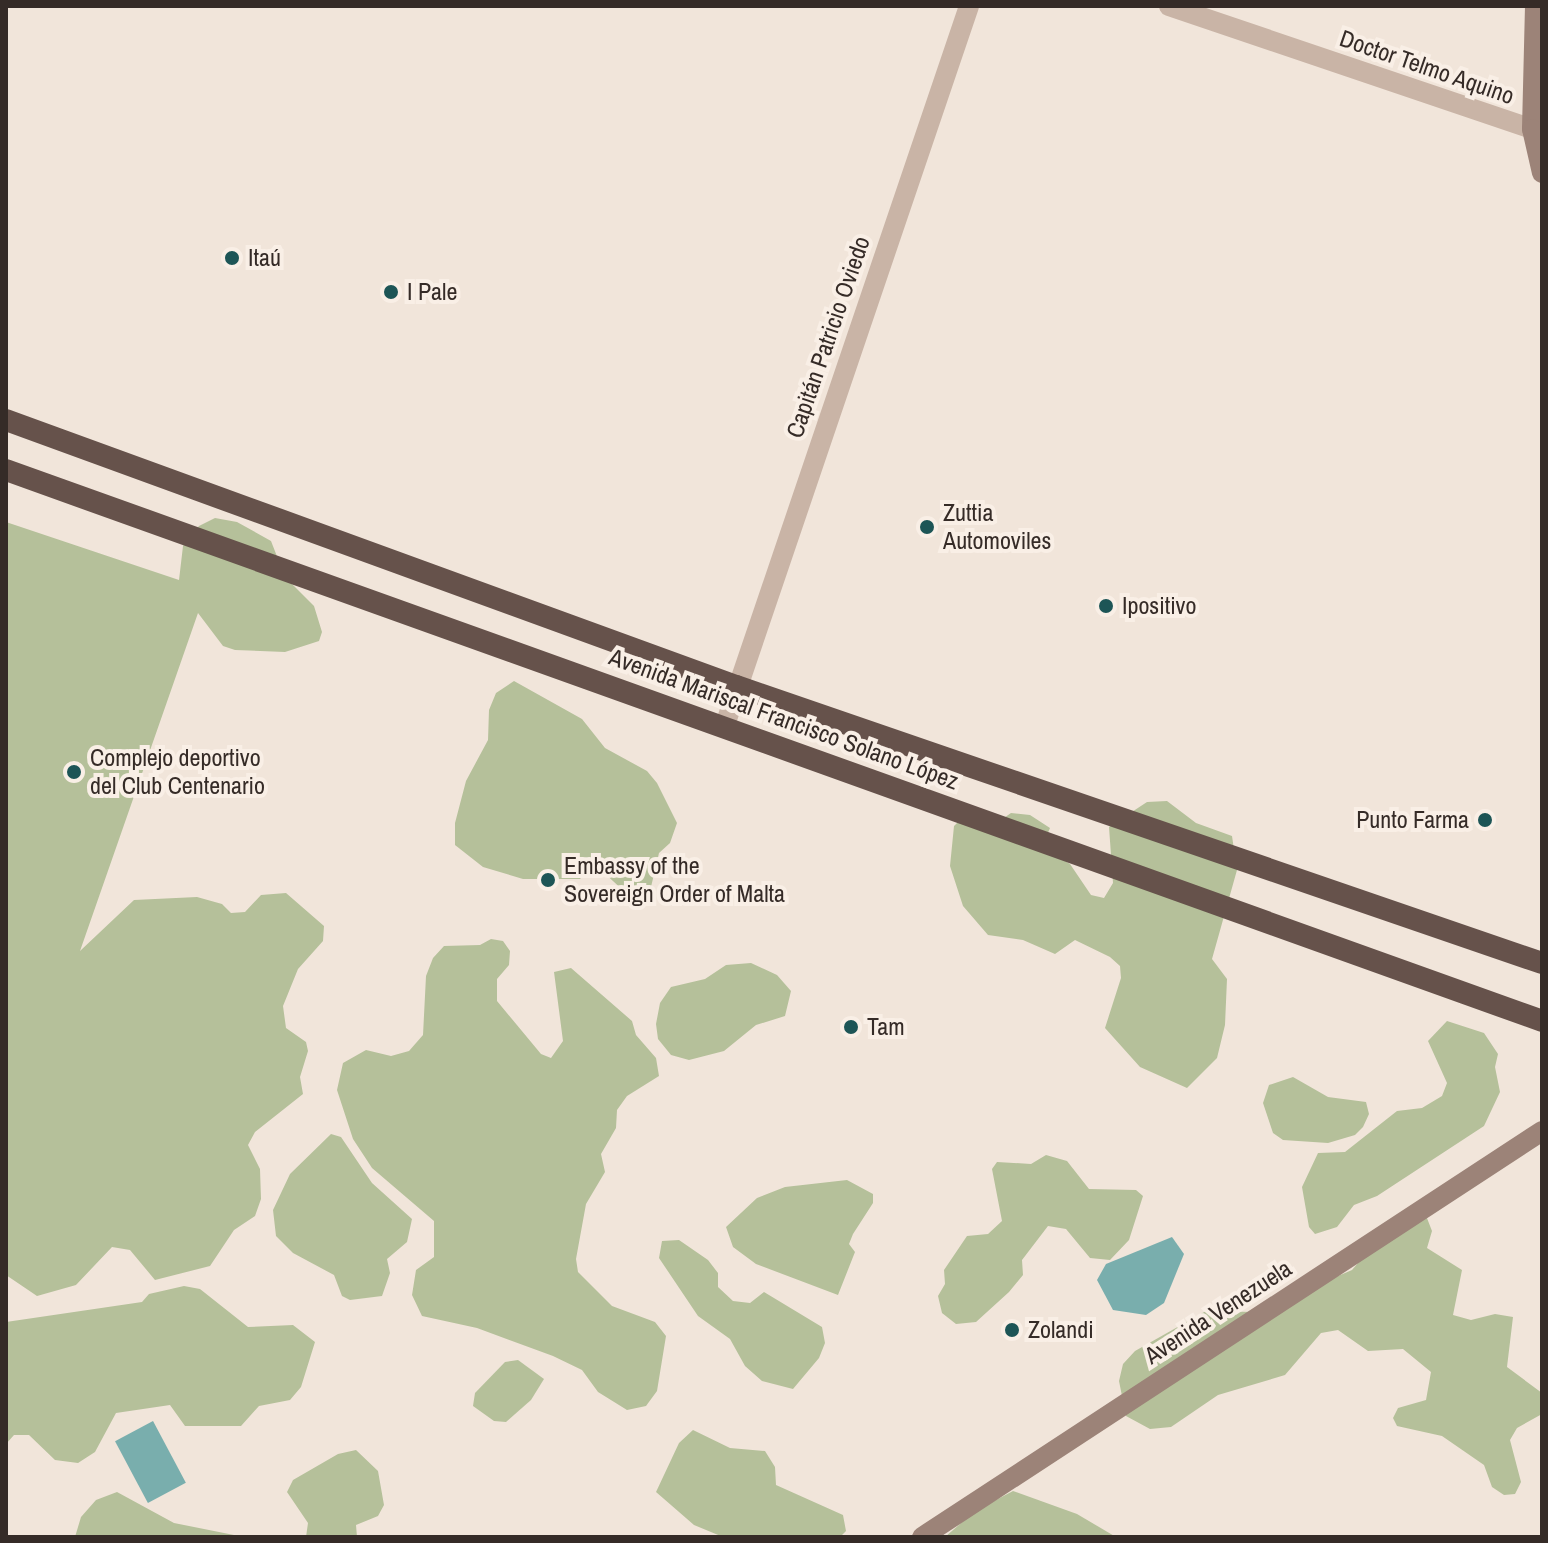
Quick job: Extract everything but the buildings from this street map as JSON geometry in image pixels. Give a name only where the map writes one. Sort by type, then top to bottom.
[{"type":"highway","name":"Avenida Mariscal Francisco Solano López","points":[[6,420],[736,686],[1542,963]]},
{"type":"highway","name":"Avenida Mariscal Francisco Solano López","points":[[6,470],[725,725],[1542,1021]]},
{"type":"main road","points":[[1535,6],[1532,129],[1542,173]]},
{"type":"main road","name":"Avenida Venezuela","points":[[922,1537],[1542,1131]]},
{"type":"street","name":"Capitán Patricio Oviedo","points":[[725,725],[969,6]]},
{"type":"street","name":"Doctor Telmo Aquino","points":[[1169,6],[1532,129]]},
{"type":"green space","points":[[215,518],[237,522],[271,541],[285,577],[314,606],[322,632],[319,641],[285,652],[235,650],[223,646],[198,613],[80,951],[134,900],[197,897],[222,904],[231,913],[245,912],[261,895],[286,893],[324,926],[323,941],[298,969],[283,1006],[286,1028],[306,1042],[308,1051],[300,1077],[303,1094],[255,1132],[248,1145],[260,1169],[261,1199],[255,1216],[234,1230],[210,1266],[155,1280],[130,1250],[112,1247],[76,1285],[37,1296],[6,1275],[6,522],[179,580],[183,546],[199,526]]},
{"type":"green space","points":[[514,681],[582,719],[605,748],[647,771],[657,783],[677,823],[670,843],[659,853],[651,887],[642,896],[626,893],[601,870],[587,871],[580,879],[523,879],[483,867],[455,845],[455,823],[466,781],[488,740],[489,710],[496,693]]},
{"type":"green space","points":[[1167,801],[1196,823],[1232,836],[1237,870],[1212,959],[1227,979],[1225,1025],[1217,1058],[1187,1088],[1140,1067],[1105,1028],[1121,978],[1120,966],[1110,957],[1075,940],[1055,954],[1023,940],[988,935],[963,906],[950,866],[954,826],[960,820],[991,827],[1011,813],[1030,815],[1050,828],[1044,842],[1049,851],[1070,864],[1091,895],[1104,898],[1113,883],[1109,827],[1147,802]]},
{"type":"green space","points":[[491,939],[503,941],[510,951],[509,965],[497,979],[497,1001],[541,1054],[551,1058],[563,1041],[554,972],[571,968],[632,1021],[636,1035],[656,1058],[659,1076],[627,1096],[617,1110],[616,1128],[601,1154],[605,1172],[586,1204],[576,1259],[578,1272],[612,1306],[655,1322],[666,1336],[657,1391],[646,1406],[627,1410],[598,1392],[582,1370],[553,1356],[477,1328],[422,1316],[412,1295],[416,1270],[434,1257],[434,1221],[372,1168],[353,1139],[337,1090],[343,1063],[366,1050],[391,1056],[409,1051],[423,1035],[426,976],[433,958],[444,946],[480,945]]},
{"type":"green space","points":[[751,963],[777,975],[791,991],[785,1016],[756,1025],[724,1051],[689,1060],[671,1055],[658,1039],[656,1024],[660,1003],[671,987],[705,979],[726,965]]},
{"type":"green space","points":[[1447,1021],[1484,1033],[1498,1054],[1495,1067],[1500,1092],[1484,1126],[1377,1196],[1354,1205],[1337,1227],[1315,1234],[1309,1227],[1302,1187],[1318,1153],[1345,1152],[1397,1111],[1422,1108],[1442,1096],[1447,1083],[1428,1041]]},
{"type":"green space","points":[[1293,1077],[1328,1097],[1366,1102],[1369,1114],[1363,1127],[1355,1135],[1328,1143],[1283,1140],[1273,1133],[1263,1103],[1269,1085]]},
{"type":"green space","points":[[331,1134],[341,1137],[372,1183],[412,1219],[407,1242],[387,1259],[390,1273],[382,1296],[350,1300],[342,1296],[334,1275],[293,1253],[276,1236],[273,1210],[290,1174]]},
{"type":"green space","points":[[1046,1155],[1067,1161],[1089,1189],[1136,1190],[1143,1196],[1129,1240],[1110,1260],[1090,1258],[1066,1229],[1048,1226],[1022,1260],[1023,1275],[1009,1292],[976,1322],[956,1324],[942,1313],[938,1296],[945,1284],[944,1270],[967,1236],[988,1234],[1002,1221],[992,1169],[997,1162],[1031,1164]]},
{"type":"green space","points":[[847,1180],[873,1194],[873,1203],[849,1244],[855,1252],[838,1295],[756,1264],[733,1247],[726,1227],[757,1198],[785,1187]]},
{"type":"green space","points":[[1425,1213],[1432,1231],[1427,1248],[1462,1270],[1453,1315],[1471,1320],[1495,1314],[1513,1317],[1507,1367],[1542,1393],[1542,1414],[1517,1428],[1510,1440],[1521,1482],[1515,1494],[1504,1495],[1492,1487],[1484,1465],[1442,1436],[1397,1426],[1393,1418],[1398,1408],[1426,1400],[1431,1372],[1403,1349],[1368,1351],[1338,1330],[1321,1333],[1285,1375],[1218,1395],[1171,1427],[1150,1429],[1126,1416],[1119,1381],[1123,1364],[1135,1351],[1206,1311],[1254,1312],[1352,1270],[1370,1249]]},
{"type":"green space","points":[[679,1240],[708,1260],[718,1273],[718,1287],[733,1301],[750,1303],[764,1292],[822,1327],[825,1343],[819,1358],[793,1389],[762,1381],[745,1366],[730,1339],[698,1316],[659,1258],[662,1241]]},
{"type":"green space","points":[[184,1286],[200,1289],[248,1327],[293,1325],[315,1342],[301,1387],[290,1400],[259,1406],[241,1426],[185,1426],[170,1405],[116,1413],[95,1452],[78,1463],[55,1460],[29,1435],[14,1435],[6,1444],[6,1322],[142,1302],[149,1294]]},
{"type":"green space","points":[[518,1360],[544,1379],[531,1400],[506,1422],[494,1421],[473,1406],[475,1393],[505,1362]]},
{"type":"green space","points":[[693,1430],[730,1448],[765,1451],[775,1467],[776,1485],[843,1515],[846,1531],[840,1537],[723,1537],[694,1525],[656,1492],[679,1443]]},
{"type":"green space","points":[[356,1450],[378,1471],[384,1505],[378,1516],[356,1525],[357,1537],[306,1537],[308,1523],[287,1492],[293,1480],[338,1454]]},
{"type":"green space","points":[[1013,1491],[1077,1514],[1116,1537],[945,1537],[975,1511]]},
{"type":"green space","points":[[117,1492],[174,1523],[244,1537],[75,1537],[81,1517],[96,1500]]},
{"type":"water","points":[[1172,1237],[1184,1254],[1164,1303],[1146,1315],[1113,1310],[1097,1280],[1106,1264]]},
{"type":"water","points":[[153,1421],[186,1483],[148,1503],[115,1441]]},
{"type":"place","name":"Itaú","points":[[232,258]]},
{"type":"place","name":"I Pale","points":[[391,292]]},
{"type":"place","name":"Zuttia Automoviles","points":[[927,527]]},
{"type":"place","name":"Ipositivo","points":[[1106,606]]},
{"type":"place","name":"Complejo deportivo del Club Centenario","points":[[74,772]]},
{"type":"place","name":"Punto Farma","points":[[1485,820]]},
{"type":"place","name":"Embassy of the Sovereign Order of Malta","points":[[548,880]]},
{"type":"place","name":"Tam","points":[[851,1027]]},
{"type":"place","name":"Zolandi","points":[[1012,1330]]}]
